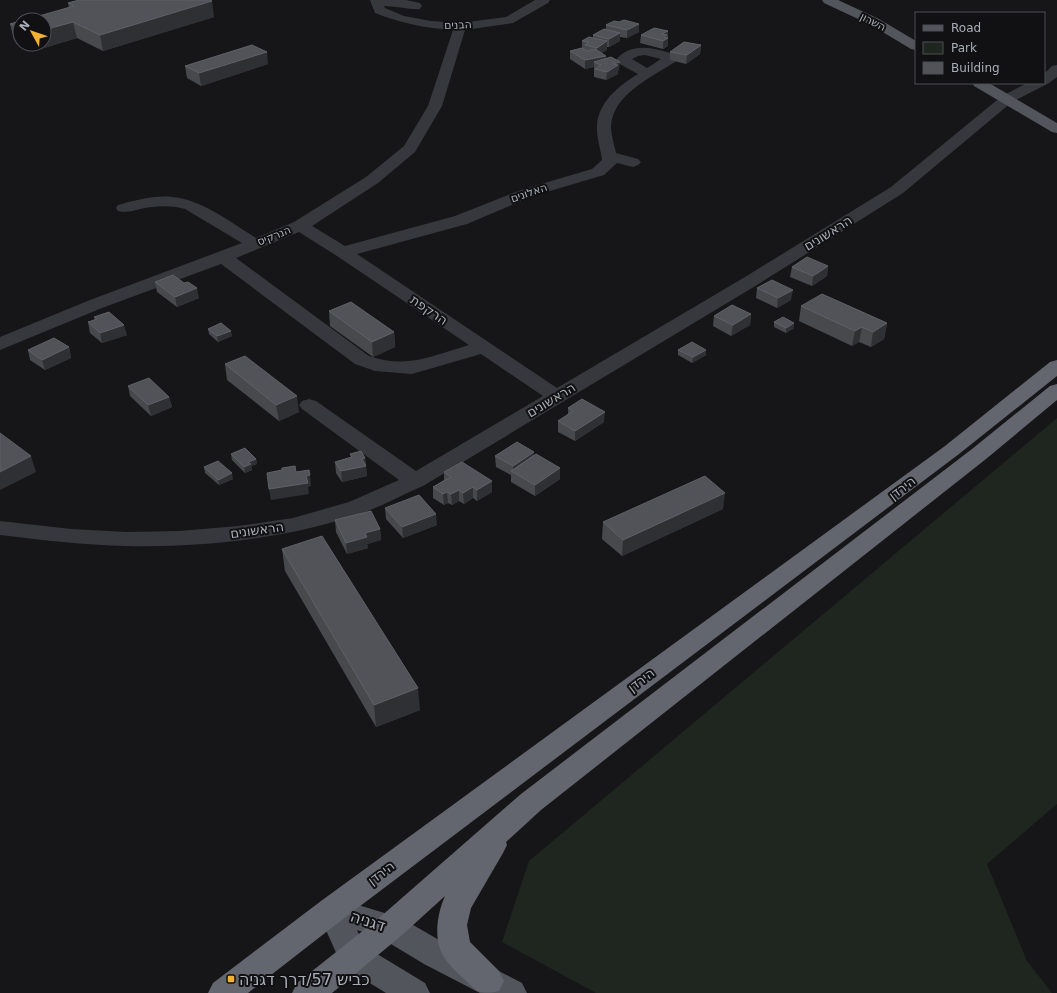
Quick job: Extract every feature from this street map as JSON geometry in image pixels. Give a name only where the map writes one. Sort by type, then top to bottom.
[{"type":"highway","name":"הירדן","points":[[224,993],[332,910],[952,450],[1057,366]]},
{"type":"highway","name":"הירדן","points":[[308,993],[390,927],[531,802],[979,454],[1057,390]]},
{"type":"highway","points":[[499,987],[455,948],[452,925],[456,905],[505,825]]},
{"type":"main road","name":"השרון","points":[[828,0],[875,22],[915,45]]},
{"type":"main road","points":[[981,84],[1057,129]]},
{"type":"main road","name":"דגניה","points":[[332,910],[390,927],[435,954],[499,987]]},
{"type":"main road","name":"דגניה","points":[[332,910],[353,956]]},
{"type":"main road","points":[[353,956],[414,993]]},
{"type":"street","name":"הבנים","points":[[376,1],[379,10],[401,19],[431,25],[460,27],[509,20],[544,0]]},
{"type":"street","points":[[376,1],[403,3],[416,6]]},
{"type":"street","name":"הנרקיס","points":[[0,344],[96,304],[223,257],[300,226],[372,180],[410,149],[435,106],[460,27]]},
{"type":"street","points":[[1045,79],[1057,69]]},
{"type":"street","points":[[633,162],[609,156],[604,132],[604,123],[609,106],[616,97],[648,74]]},
{"type":"street","name":"הראשונים","points":[[0,528],[70,536],[127,539],[179,538],[238,533],[294,525],[357,507],[415,481],[751,281],[897,190],[1006,99],[1036,84]]},
{"type":"street","name":"האלונים","points":[[343,252],[456,222],[538,189],[598,172],[610,161],[609,156]]},
{"type":"street","points":[[124,208],[156,201],[180,201],[191,206],[254,244]]},
{"type":"street","name":"הרקפת","points":[[300,226],[343,252],[556,396]]},
{"type":"street","points":[[223,257],[362,360],[382,367],[412,368],[484,347]]},
{"type":"street","points":[[309,405],[415,481]]},
{"type":"green space","points":[[1057,418],[1057,804],[987,864],[1027,961],[1052,993],[596,993],[502,942],[529,861]]},
{"type":"building","points":[[79,0],[212,1],[100,35],[73,22],[52,28],[52,12],[74,6],[68,3]]},
{"type":"building","points":[[624,20],[639,24],[627,30],[606,25],[614,21],[619,22]]},
{"type":"building","points":[[654,28],[668,31],[662,34],[667,35],[664,37],[668,38],[663,41],[641,35]]},
{"type":"building","points":[[604,29],[620,33],[609,39],[593,35]]},
{"type":"building","points":[[589,37],[607,41],[597,48],[585,45],[589,42],[582,41]]},
{"type":"building","points":[[684,42],[701,45],[687,55],[670,52]]},
{"type":"building","points":[[252,45],[267,52],[199,73],[185,66]]},
{"type":"building","points":[[582,48],[587,51],[595,49],[606,56],[585,60],[570,51]]},
{"type":"building","points":[[611,57],[620,62],[613,64],[618,65],[607,72],[595,69],[601,65],[594,62]]},
{"type":"building","points":[[807,257],[828,266],[813,276],[792,267]]},
{"type":"building","points":[[173,275],[184,283],[188,282],[197,288],[175,297],[155,282]]},
{"type":"building","points":[[772,280],[793,290],[778,298],[757,288]]},
{"type":"building","points":[[822,294],[887,323],[873,332],[862,327],[855,331],[801,306]]},
{"type":"building","points":[[351,302],[394,332],[372,342],[329,311]]},
{"type":"building","points":[[732,305],[751,314],[733,325],[714,316]]},
{"type":"building","points":[[109,312],[124,325],[100,333],[88,322],[97,319],[94,317]]},
{"type":"building","points":[[783,317],[794,323],[786,328],[774,322]]},
{"type":"building","points":[[221,323],[231,331],[217,336],[208,329]]},
{"type":"building","points":[[54,338],[69,347],[42,360],[28,350]]},
{"type":"building","points":[[692,342],[706,350],[693,357],[678,350]]},
{"type":"building","points":[[245,356],[297,396],[276,405],[225,364]]},
{"type":"building","points":[[149,378],[169,397],[148,405],[128,386]]},
{"type":"building","points":[[582,399],[605,412],[575,431],[558,421],[573,411],[568,408]]},
{"type":"building","points":[[0,433],[31,456],[0,472]]},
{"type":"building","points":[[517,442],[534,452],[513,466],[495,456]]},
{"type":"building","points":[[245,448],[256,459],[248,462],[251,464],[244,467],[231,454]]},
{"type":"building","points":[[361,451],[365,458],[362,459],[366,466],[341,471],[335,462],[352,457],[350,454]]},
{"type":"building","points":[[536,454],[560,468],[535,485],[511,471]]},
{"type":"building","points":[[218,461],[232,473],[218,480],[204,467]]},
{"type":"building","points":[[462,462],[492,481],[477,490],[473,487],[463,493],[459,490],[451,494],[447,492],[443,494],[433,487],[451,477],[444,472]]},
{"type":"building","points":[[295,466],[296,472],[309,470],[310,475],[306,476],[308,483],[269,489],[267,473],[282,470],[282,468]]},
{"type":"building","points":[[705,476],[725,493],[623,540],[603,522]]},
{"type":"building","points":[[419,495],[436,514],[402,527],[385,508]]},
{"type":"building","points":[[371,511],[380,529],[365,533],[367,537],[346,543],[335,520]]},
{"type":"building","points":[[322,536],[418,688],[374,705],[282,549]]},
{"type":"place","name":"כביש 57/דרך דגניה","points":[[231,979]]}]
